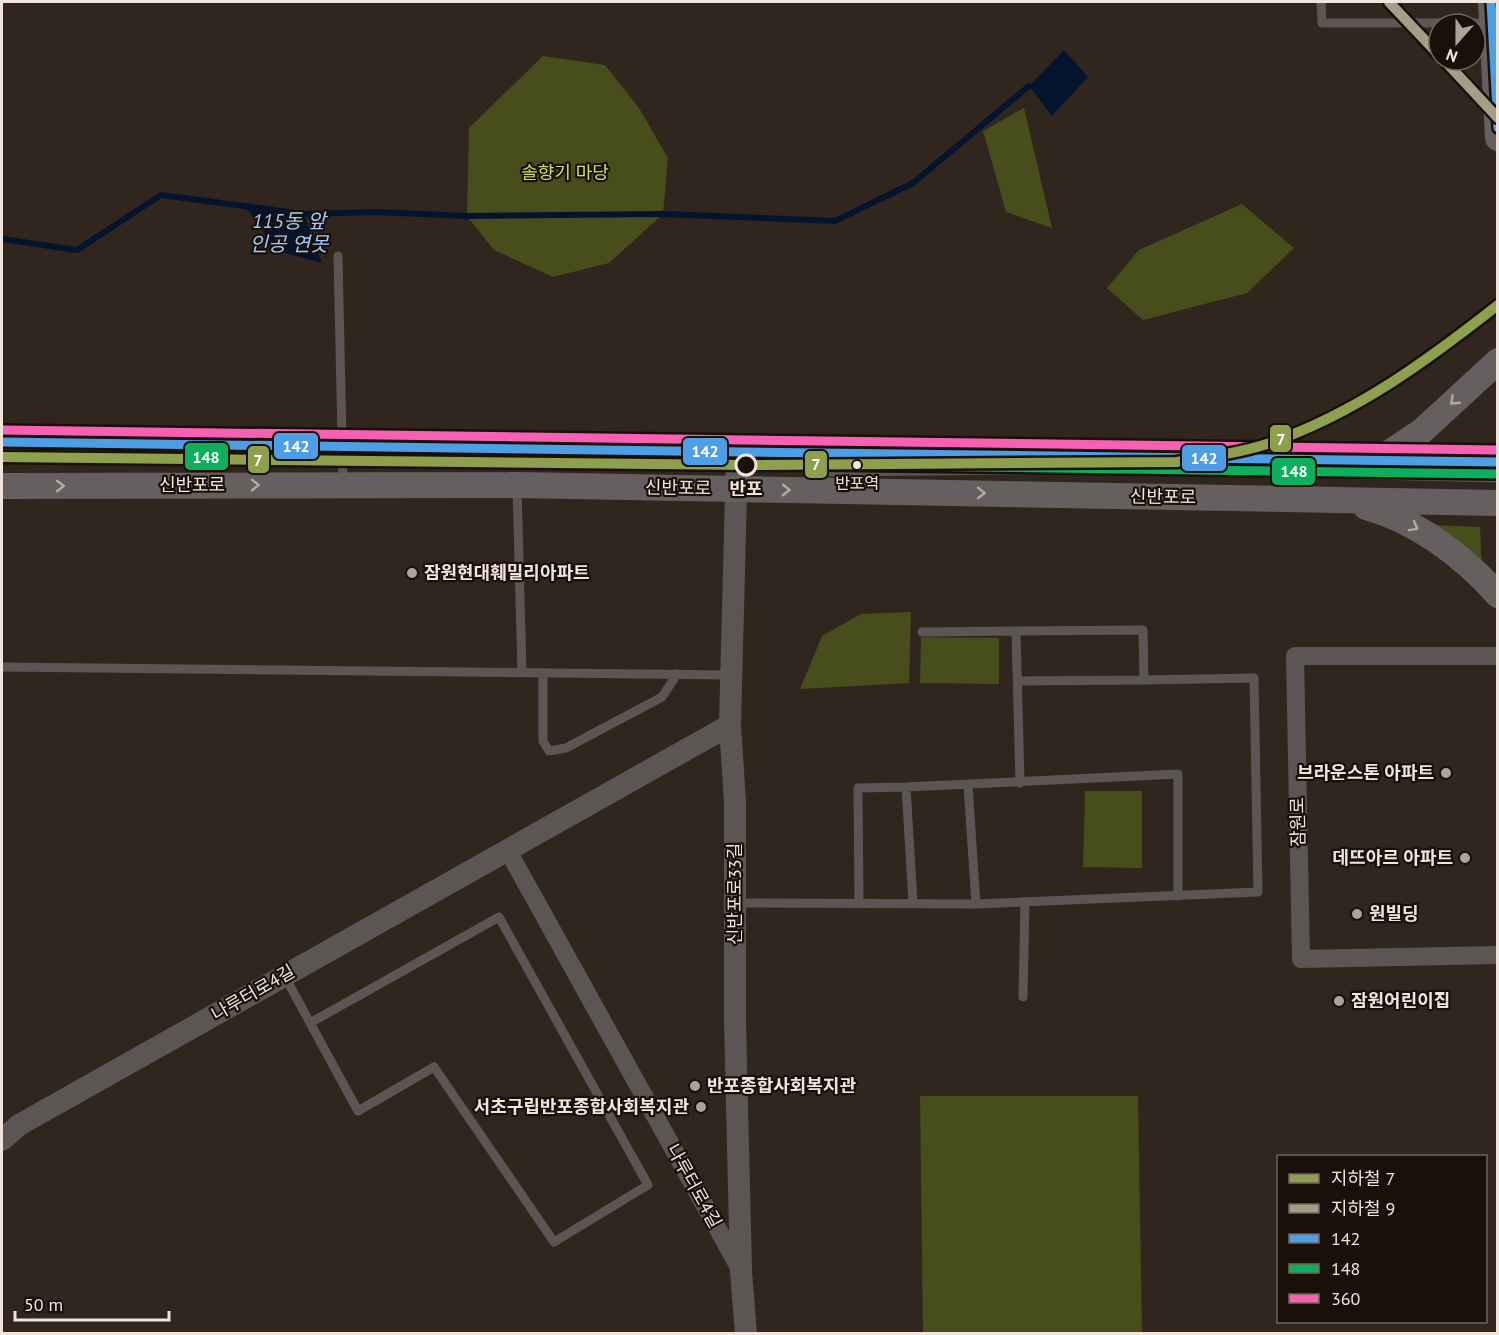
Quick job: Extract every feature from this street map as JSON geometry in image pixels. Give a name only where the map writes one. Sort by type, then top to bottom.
[{"type":"main road","points":[[1491,12],[1497,138]]},
{"type":"main road","points":[[1378,460],[1422,431],[1497,361]]},
{"type":"main road","name":"신반포로","points":[[2,442],[697,451],[737,454],[1497,462]]},
{"type":"main road","name":"신반포로","points":[[2,486],[517,485],[1497,503]]},
{"type":"main road","points":[[1340,500],[1392,515],[1425,533],[1476,573],[1497,595]]},
{"type":"street","name":"신반포로33길","points":[[737,454],[730,724],[736,903],[735,1022],[741,1271],[746,1334]]},
{"type":"street","name":"잠원로","points":[[1497,656],[1295,656],[1301,959],[1497,955]]},
{"type":"street","name":"나루터로4길","points":[[2,1140],[19,1125],[730,724]]},
{"type":"street","name":"나루터로4길","points":[[507,849],[741,1271]]},
{"type":"lane","points":[[1321,2],[1322,23],[1491,12]]},
{"type":"lane","points":[[339,256],[343,485],[413,479],[694,482],[737,489]]},
{"type":"lane","points":[[737,454],[830,472],[1124,469],[1497,478]]},
{"type":"lane","points":[[1124,469],[1176,457]]},
{"type":"lane","points":[[517,485],[522,673]]},
{"type":"lane","points":[[922,632],[1143,630],[1144,680]]},
{"type":"lane","points":[[1016,631],[1020,783]]},
{"type":"lane","points":[[2,667],[732,675]]},
{"type":"lane","points":[[543,673],[543,741],[549,751],[566,748],[662,697],[677,674]]},
{"type":"lane","points":[[736,903],[976,904],[1258,892],[1254,678],[1018,681]]},
{"type":"lane","points":[[859,903],[858,788],[968,786],[1178,774],[1178,896]]},
{"type":"lane","points":[[968,786],[976,904]]},
{"type":"lane","points":[[906,787],[913,903]]},
{"type":"lane","points":[[1023,997],[1025,902]]},
{"type":"lane","points":[[284,975],[310,1023],[358,1111],[434,1067],[554,1242],[648,1185],[499,917],[310,1023]]},
{"type":"green space","name":"솔향기 마당","points":[[543,56],[605,65],[639,108],[668,158],[663,214],[609,263],[553,277],[494,250],[467,216],[469,128]]},
{"type":"green space","points":[[1024,108],[1052,228],[1006,212],[983,131]]},
{"type":"green space","points":[[1242,204],[1294,248],[1247,293],[1143,320],[1107,288],[1139,250]]},
{"type":"green space","points":[[1431,525],[1480,527],[1482,570]]},
{"type":"green space","points":[[911,612],[909,683],[800,689],[822,636],[861,614]]},
{"type":"green space","points":[[921,637],[999,638],[999,684],[920,683]]},
{"type":"green space","points":[[1085,791],[1142,791],[1142,868],[1083,867]]},
{"type":"green space","points":[[920,1096],[1138,1096],[1142,1333],[923,1333]]},
{"type":"water","points":[[1064,50],[1088,77],[1052,116],[1029,86]]},
{"type":"water","name":"115동 앞 인공 연못","points":[[245,206],[304,214],[322,263],[277,251]]},
{"type":"waterway","points":[[2,239],[77,250],[161,195],[304,214],[376,212],[467,216],[663,214],[835,221],[913,183],[1029,86]]},
{"type":"metro line","name":"9","points":[[1389,2],[1427,42]]},
{"type":"metro line","name":"9","points":[[1455,72],[1498,118]]},
{"type":"metro line","name":"7","points":[[2,457],[749,465],[1176,462],[1270,443],[1332,417],[1390,384],[1445,346],[1498,305]]},
{"type":"transit line","name":"142","points":[[1491,2],[1498,128]]},
{"type":"transit line","name":"360","points":[[2,430],[1498,450]]},
{"type":"transit line","name":"142","points":[[2,442],[1498,462]]},
{"type":"transit line","name":"148","points":[[2,454],[1498,474]]},
{"type":"place","name":"반포","points":[[746,465]]},
{"type":"place","name":"반포역","points":[[857,465]]},
{"type":"place","name":"잠원현대훼밀리아파트","points":[[412,573]]},
{"type":"place","name":"브라운스톤 아파트","points":[[1446,773]]},
{"type":"place","name":"데뜨아르 아파트","points":[[1465,858]]},
{"type":"place","name":"원빌딩","points":[[1357,914]]},
{"type":"place","name":"잠원어린이집","points":[[1339,1001]]},
{"type":"place","name":"반포종합사회복지관","points":[[695,1086]]},
{"type":"place","name":"서초구립반포종합사회복지관","points":[[701,1107]]}]
